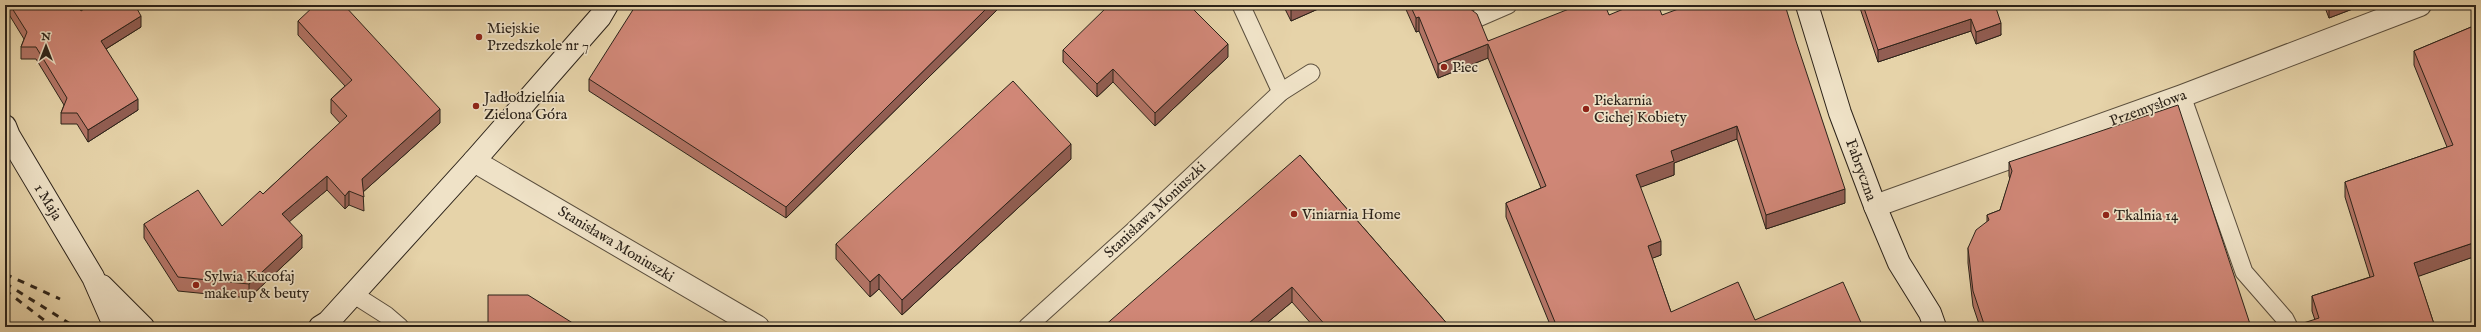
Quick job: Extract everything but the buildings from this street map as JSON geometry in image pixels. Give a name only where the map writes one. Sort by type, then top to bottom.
[{"type":"street","points":[[324,325],[474,161],[600,17],[607,5]]},
{"type":"street","name":"Fabryczna","points":[[1807,5],[1840,113],[1875,206],[1900,263],[1930,313],[1935,327]]},
{"type":"street","name":"Przemysłowa","points":[[1875,206],[2182,96],[2420,5]]},
{"type":"street","name":"1 Maja","points":[[5,126],[93,277],[115,327]]},
{"type":"street","name":"Stanisława Moniuszki","points":[[474,161],[758,327]]},
{"type":"street","name":"1 Maja","points":[[93,277],[144,327]]},
{"type":"lane","points":[[1241,5],[1281,92]]},
{"type":"lane","points":[[1478,18],[1508,5]]},
{"type":"lane","name":"Stanisława Moniuszki","points":[[1027,327],[1132,232],[1281,92],[1311,73]]},
{"type":"lane","points":[[2182,96],[2244,272],[2285,319],[2288,327]]},
{"type":"lane","points":[[353,294],[386,314],[400,327]]},
{"type":"railway","points":[[5,274],[60,299]]},
{"type":"railway","points":[[5,283],[75,327]]},
{"type":"railway","points":[[5,290],[53,327]]},
{"type":"place","name":"Miejskie Przedszkole nr 7","points":[[479,37]]},
{"type":"place","name":"Piec","points":[[1444,67]]},
{"type":"place","name":"Jadłodzielnia Zielona Góra","points":[[476,106]]},
{"type":"place","name":"Piekarnia Cichej Kobiety","points":[[1586,109]]},
{"type":"place","name":"Viniarnia Home","points":[[1294,214]]},
{"type":"place","name":"Tkalnia 14","points":[[2106,215]]},
{"type":"place","name":"Sylwia Kucofaj make up & beuty","points":[[196,285]]}]
